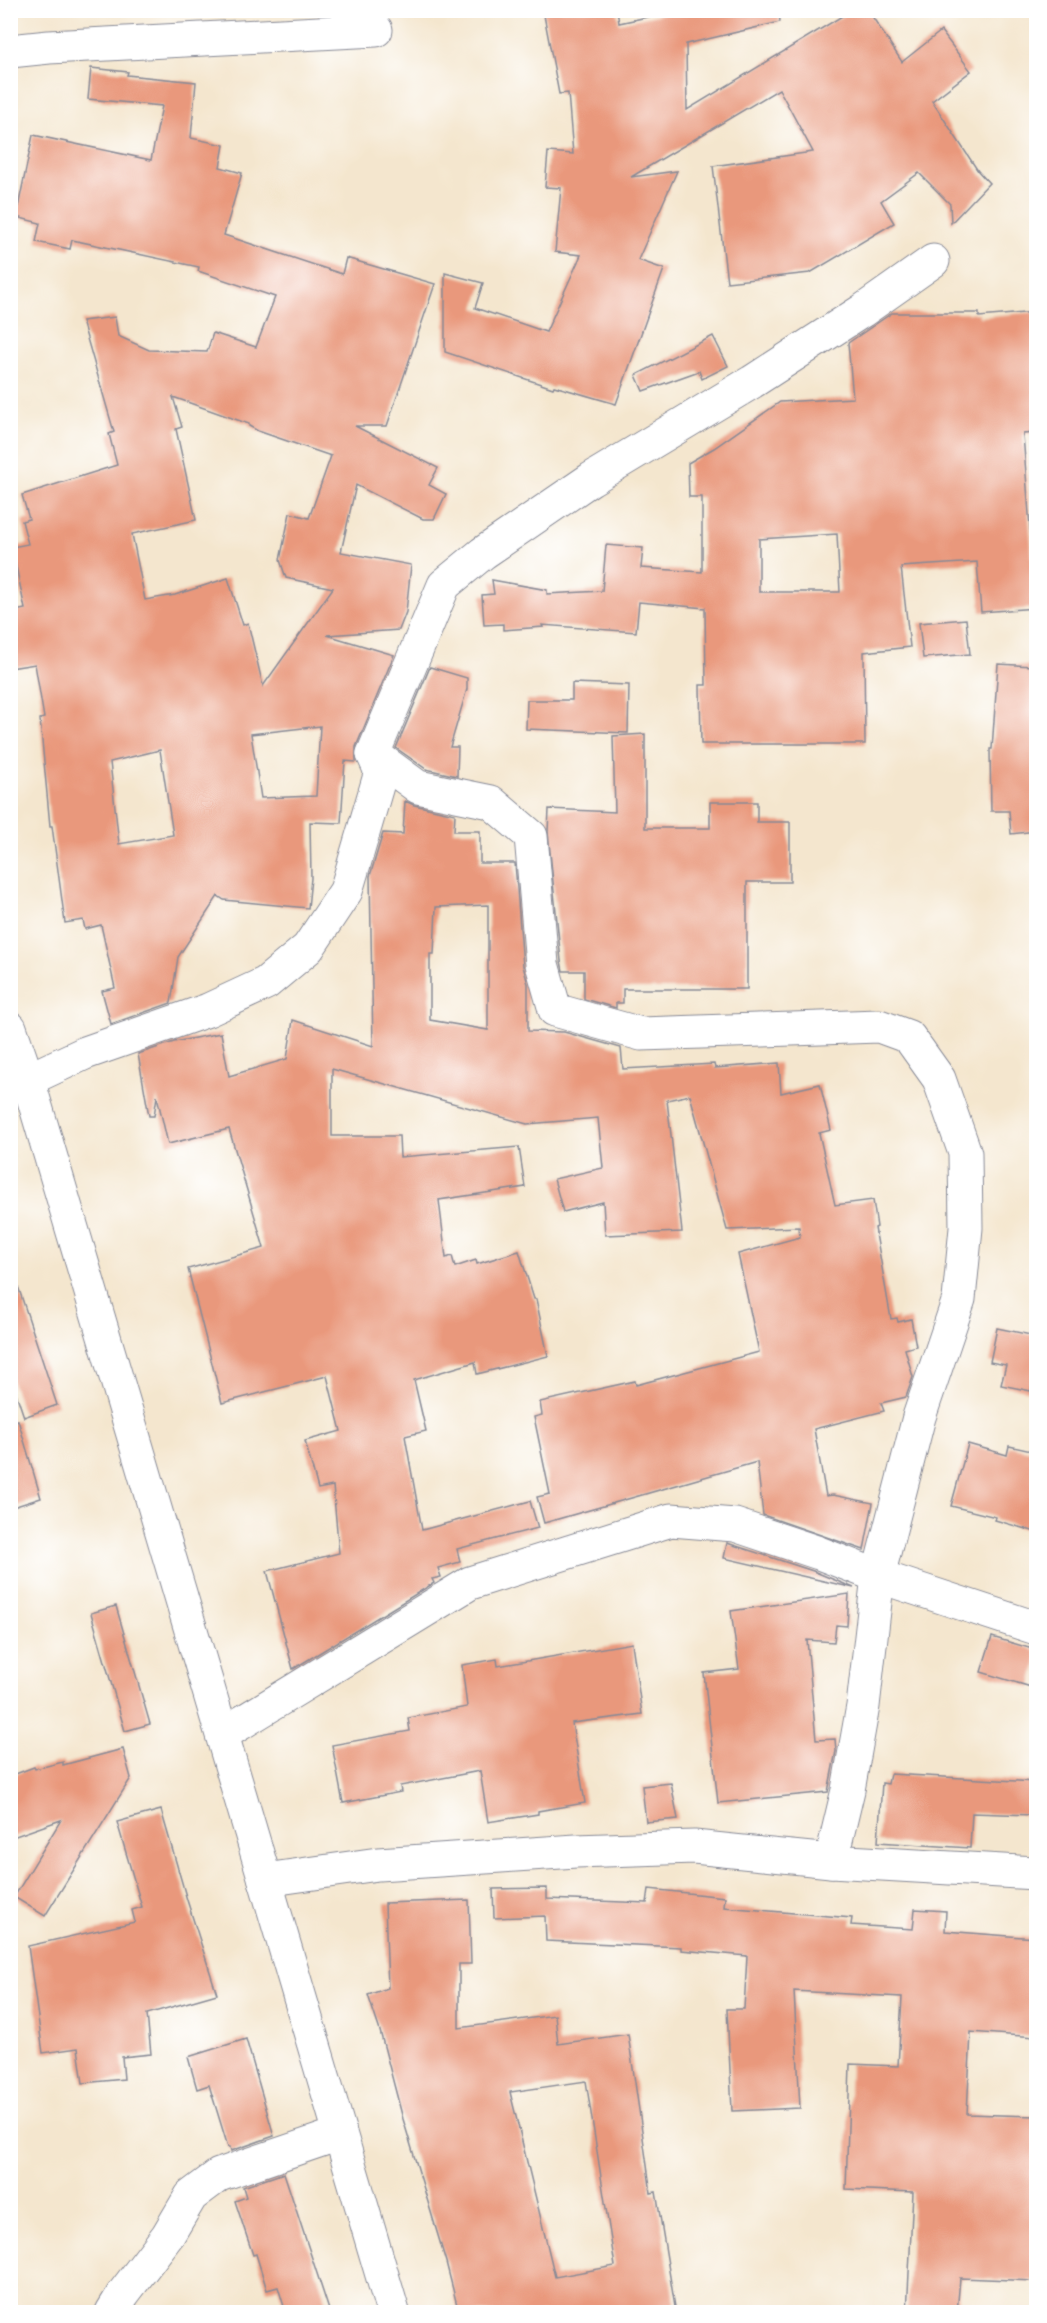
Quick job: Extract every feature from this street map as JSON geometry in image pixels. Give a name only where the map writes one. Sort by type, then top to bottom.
[{"type":"street","points":[[10,51],[49,46],[376,30]]},
{"type":"street","points":[[19,1084],[85,1053],[208,1010],[266,983],[308,948],[346,891],[381,772],[373,754],[444,585],[483,553],[591,479],[752,382],[862,311],[933,261]]},
{"type":"street","points":[[373,754],[418,787],[491,802],[531,837],[542,964],[555,1010],[641,1034],[879,1026],[909,1037],[939,1079],[965,1153],[966,1228],[959,1299],[919,1417],[878,1576],[863,1706],[848,1790],[831,1861]]},
{"type":"street","points":[[10,1028],[19,1084],[223,1734],[393,2313]]},
{"type":"street","points":[[223,1734],[470,1583],[671,1520],[735,1525],[819,1553],[878,1576],[1036,1628]]},
{"type":"street","points":[[265,1880],[378,1864],[576,1851],[694,1847],[831,1861],[1036,1873]]},
{"type":"street","points":[[112,2313],[123,2294],[168,2235],[191,2196],[219,2175],[339,2134]]},
{"type":"building","points":[[543,10],[617,10],[619,23],[680,10],[779,10],[780,22],[686,44],[687,110],[852,10],[868,10],[902,62],[941,31],[971,71],[932,101],[978,171],[989,183],[951,223],[950,204],[919,173],[881,201],[894,223],[810,273],[727,282],[713,166],[813,152],[779,89],[631,177],[677,171],[638,260],[664,269],[616,404],[554,386],[553,388],[445,352],[445,273],[483,283],[475,308],[546,332],[581,255],[555,252],[561,188],[545,187],[548,152],[573,154],[568,93],[559,94]]},
{"type":"building","points":[[91,68],[128,72],[127,75],[196,82],[191,138],[224,145],[220,167],[242,173],[224,235],[342,274],[346,258],[435,284],[387,426],[355,426],[438,468],[429,485],[446,494],[434,519],[423,519],[356,485],[341,552],[411,565],[406,612],[399,630],[327,635],[394,655],[356,747],[356,762],[345,761],[341,823],[310,822],[311,878],[308,908],[224,900],[218,896],[178,957],[171,1003],[111,1024],[102,991],[115,988],[101,925],[85,929],[83,920],[65,923],[52,826],[50,826],[40,719],[44,718],[35,664],[10,668],[10,612],[25,609],[12,547],[28,544],[22,521],[29,519],[22,495],[117,465],[109,434],[114,432],[82,321],[115,317],[118,336],[149,350],[207,352],[213,333],[256,347],[275,297],[198,271],[199,267],[72,240],[70,249],[36,242],[40,223],[16,217],[33,135],[151,160],[162,106],[88,99]],"holes":[[[173,397],[249,424],[258,431],[331,456],[309,518],[290,513],[280,560],[286,578],[333,588],[263,686],[248,623],[243,625],[228,578],[175,595],[145,600],[132,534],[196,520],[176,429],[182,427]],[[320,726],[316,796],[261,798],[251,734]],[[160,750],[173,835],[119,844],[110,762]]]},
{"type":"building","points":[[1036,312],[1036,433],[1023,434],[1036,608],[981,612],[977,562],[901,567],[910,647],[864,652],[865,744],[701,744],[700,685],[706,685],[705,608],[639,602],[636,632],[542,625],[543,627],[503,630],[503,624],[484,625],[482,595],[494,594],[492,580],[547,590],[547,594],[602,591],[606,545],[643,548],[641,568],[702,572],[702,497],[689,497],[688,463],[714,448],[780,402],[853,398],[848,343],[892,313],[979,313],[979,317]],"holes":[[[837,534],[840,592],[759,592],[759,539]]]},
{"type":"building","points":[[713,336],[728,366],[702,379],[699,371],[643,391],[636,375]]},
{"type":"building","points":[[966,619],[970,654],[923,658],[919,623]]},
{"type":"building","points":[[998,664],[1033,666],[1033,671],[1036,671],[1036,831],[1011,834],[1009,811],[991,811],[990,749],[992,749]]},
{"type":"building","points":[[430,667],[467,678],[467,689],[450,747],[458,747],[457,776],[426,769],[396,748]]},
{"type":"building","points":[[572,683],[629,685],[628,733],[526,729],[527,700],[572,700]]},
{"type":"building","points":[[645,734],[645,828],[710,828],[710,802],[757,802],[757,822],[790,822],[790,882],[747,882],[747,989],[623,989],[623,1003],[616,1003],[616,1008],[584,999],[584,971],[563,971],[548,832],[549,809],[615,812],[613,736]]},
{"type":"building","points":[[405,801],[455,814],[454,831],[480,831],[480,863],[515,863],[523,966],[528,984],[528,1031],[564,1032],[621,1048],[623,1069],[714,1064],[715,1068],[779,1063],[781,1093],[820,1084],[831,1130],[819,1133],[835,1205],[873,1200],[877,1227],[875,1228],[891,1319],[897,1318],[898,1322],[911,1319],[916,1346],[905,1349],[913,1377],[906,1397],[881,1403],[884,1411],[814,1429],[826,1496],[833,1495],[873,1503],[864,1550],[763,1515],[757,1462],[544,1523],[537,1497],[550,1494],[534,1417],[542,1415],[540,1402],[635,1381],[636,1385],[759,1352],[738,1254],[800,1237],[799,1227],[727,1230],[690,1095],[667,1100],[682,1232],[605,1235],[603,1202],[563,1212],[554,1179],[603,1168],[598,1118],[527,1124],[332,1069],[332,1136],[399,1136],[400,1157],[519,1147],[525,1187],[439,1200],[446,1258],[452,1256],[455,1267],[476,1260],[477,1264],[519,1251],[534,1299],[536,1299],[548,1356],[477,1374],[475,1362],[414,1380],[426,1431],[405,1436],[422,1530],[530,1501],[538,1528],[457,1549],[460,1562],[438,1568],[441,1577],[432,1579],[434,1583],[293,1669],[267,1571],[339,1553],[333,1486],[318,1489],[305,1441],[341,1431],[327,1376],[222,1403],[188,1269],[264,1248],[229,1129],[168,1144],[157,1096],[154,1116],[149,1116],[138,1054],[174,1042],[221,1033],[229,1076],[287,1059],[293,1020],[373,1046],[370,876],[383,833],[403,834]],"holes":[[[488,905],[488,1030],[430,1020],[430,954],[434,954],[436,907]]]},
{"type":"building","points":[[16,1280],[57,1405],[24,1417],[10,1375],[10,1281]]},
{"type":"building","points":[[997,1328],[1036,1336],[1036,1363],[1031,1391],[1001,1385],[1006,1365],[990,1362]]},
{"type":"building","points":[[18,1420],[41,1498],[10,1508],[10,1422]]},
{"type":"building","points":[[968,1444],[1007,1455],[1009,1446],[1036,1452],[1036,1532],[995,1520],[996,1517],[951,1506]]},
{"type":"building","points":[[727,1543],[813,1571],[854,1588],[724,1558]]},
{"type":"building","points":[[849,1594],[847,1626],[836,1625],[834,1642],[807,1640],[816,1740],[835,1739],[836,1751],[828,1792],[718,1803],[704,1673],[739,1669],[731,1611]]},
{"type":"building","points":[[116,1606],[150,1724],[125,1731],[91,1613]]},
{"type":"building","points":[[992,1637],[1036,1650],[1036,1664],[1031,1687],[981,1672]]},
{"type":"building","points":[[632,1643],[642,1714],[572,1723],[585,1803],[488,1822],[480,1771],[400,1786],[401,1792],[343,1803],[332,1745],[410,1731],[408,1718],[467,1707],[462,1665],[497,1659],[498,1666]]},
{"type":"building","points":[[123,1749],[131,1778],[45,1916],[14,1897],[61,1820],[10,1838],[10,1776],[34,1767],[35,1769],[63,1762],[63,1765]]},
{"type":"building","points":[[890,1774],[1036,1782],[1036,1815],[972,1813],[970,1848],[878,1842],[882,1783],[888,1784]]},
{"type":"building","points":[[671,1783],[678,1819],[646,1822],[642,1786]]},
{"type":"building","points":[[161,1810],[217,1994],[147,2014],[151,2054],[122,2057],[124,2079],[83,2083],[78,2048],[43,2053],[28,1946],[135,1922],[132,1910],[142,1907],[117,1822]]},
{"type":"building","points":[[547,1888],[547,1899],[647,1903],[649,1889],[725,1897],[724,1907],[852,1918],[851,1925],[913,1929],[915,1909],[946,1911],[945,1931],[1036,1938],[1036,2037],[971,2032],[967,2114],[1036,2116],[1036,2281],[960,2278],[957,2313],[907,2313],[913,2192],[846,2189],[850,2064],[898,2066],[902,1997],[794,1991],[800,2108],[732,2111],[727,2009],[744,2009],[747,1956],[681,1950],[681,1947],[546,1941],[545,1916],[494,1918],[493,1889]]},
{"type":"building","points":[[469,1900],[471,1964],[459,1964],[459,2028],[555,2015],[558,2044],[628,2034],[651,2193],[656,2192],[676,2313],[459,2313],[368,1995],[388,1988],[385,1903]],"holes":[[[586,2081],[615,2266],[555,2277],[510,2092]]]},
{"type":"building","points":[[246,2039],[274,2136],[231,2151],[209,2085],[197,2089],[188,2057]]},
{"type":"building","points":[[284,2173],[330,2313],[286,2313],[278,2287],[267,2290],[256,2254],[253,2255],[235,2201],[246,2197],[243,2187]]}]
